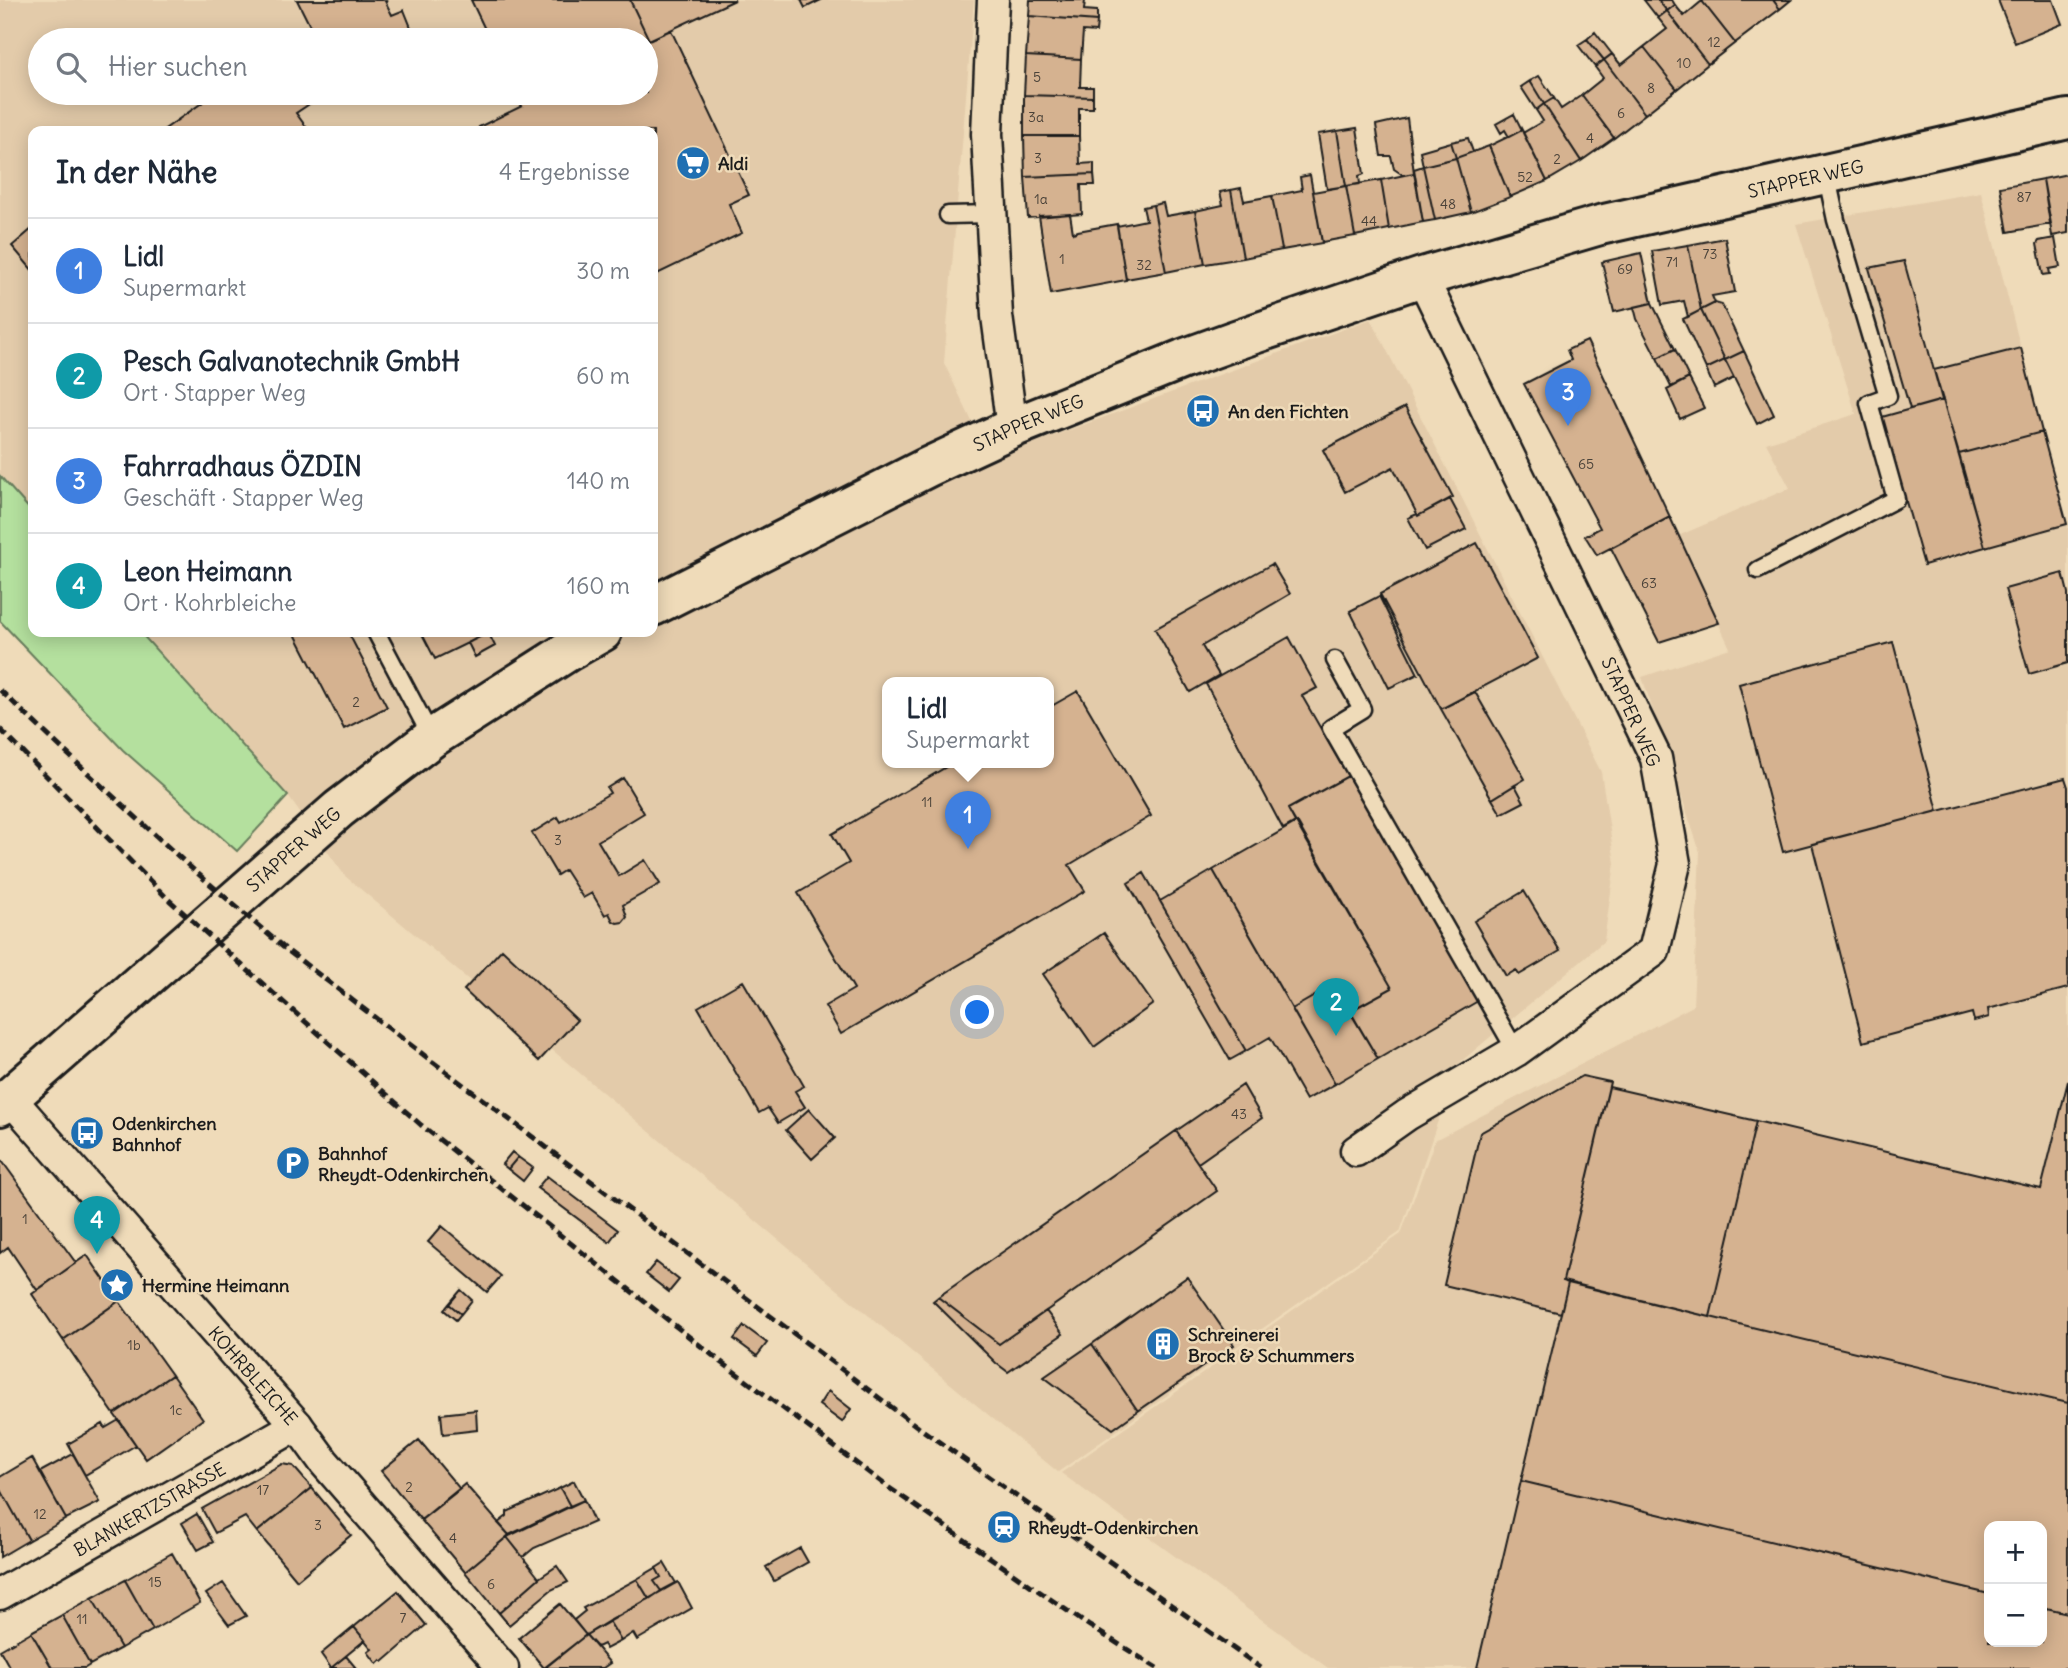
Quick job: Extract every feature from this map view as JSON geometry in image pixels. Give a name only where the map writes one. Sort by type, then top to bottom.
[{"type":"main road","name":"STAPPER WEG","points":[[658,603],[928,467],[1012,428],[1183,359],[1422,277],[1600,225],[2068,119]]},
{"type":"main road","name":"STAPPER WEG","points":[[3,1096],[339,809],[432,738],[593,637]]},
{"type":"street","points":[[993,0],[987,134],[997,316],[1012,428]]},
{"type":"street","name":"STAPPER WEG","points":[[1356,1151],[1407,1115],[1516,1051],[1654,951],[1675,864],[1656,758],[1422,277]]},
{"type":"street","name":"KOHRBLEICHE","points":[[3,1096],[297,1425],[324,1462],[503,1668]]},
{"type":"street","name":"BLANKERTZSTRASSE","points":[[0,1594],[297,1425]]},
{"type":"lane","points":[[1758,570],[1896,499],[1869,402],[1888,396],[1836,220],[1826,173]]},
{"type":"lane","points":[[948,215],[991,214]]},
{"type":"lane","points":[[379,637],[432,738]]},
{"type":"lane","points":[[1335,660],[1362,709],[1331,728],[1516,1051]]},
{"type":"shaded area","points":[[0,0],[974,0],[944,363],[990,459],[1371,319],[1601,772],[1615,863],[1604,941],[1457,1065],[1400,1232],[1058,1472],[345,876],[288,796],[145,637],[658,637],[658,126],[28,126],[28,507],[0,476]]},
{"type":"shaded area","points":[[1981,192],[2068,524],[2068,1668],[1328,1668],[1061,1473],[1401,1234],[1435,1140],[1693,1006],[1700,852],[1642,677],[1730,648],[1678,536],[1790,488],[1766,443],[1856,414],[1796,224]]},
{"type":"green space","points":[[0,476],[28,507],[28,637],[145,637],[288,796],[237,851],[123,750],[0,621]]},
{"type":"building","points":[[297,0],[387,0],[385,1],[392,15],[404,10],[411,28],[311,28]]},
{"type":"building","name":"Aldi","points":[[471,0],[630,0],[643,28],[484,28]]},
{"type":"building","points":[[630,0],[735,0],[658,36],[658,28],[643,28]]},
{"type":"building","points":[[801,0],[821,0],[805,8]]},
{"type":"building","points":[[1030,0],[1085,0],[1084,10],[1097,11],[1097,21],[1029,16]]},
{"type":"building","points":[[1644,0],[1658,0],[1667,11],[1658,18]]},
{"type":"building","points":[[1658,0],[1672,0],[1675,5],[1667,11]]},
{"type":"building","points":[[1773,0],[1780,9],[1735,43],[1702,1]]},
{"type":"building","points":[[1773,0],[1791,0],[1780,9]]},
{"type":"building","points":[[1998,0],[2053,0],[2062,24],[2015,43]]},
{"type":"building","points":[[1702,1],[1735,43],[1708,64],[1667,11],[1675,5],[1684,16]]},
{"type":"building","points":[[1667,11],[1708,64],[1677,89],[1644,47],[1667,29],[1658,18]]},
{"type":"building","points":[[1029,16],[1097,21],[1096,32],[1083,31],[1081,59],[1026,56]]},
{"type":"building","name":"Aldi","points":[[671,30],[749,195],[729,204],[742,233],[658,274],[658,126],[481,126],[522,106],[658,105],[658,36]]},
{"type":"building","points":[[1595,32],[1612,54],[1604,60],[1587,39]]},
{"type":"building","points":[[1587,39],[1604,60],[1595,67],[1578,45]]},
{"type":"building","points":[[1644,47],[1677,89],[1645,114],[1604,60],[1612,54],[1621,65]]},
{"type":"building","points":[[1026,56],[1081,59],[1080,87],[1093,87],[1093,97],[1024,95]]},
{"type":"building","points":[[1604,60],[1645,114],[1614,138],[1582,95],[1603,78],[1595,67]]},
{"type":"building","points":[[1539,76],[1554,98],[1544,104],[1530,81]]},
{"type":"building","points":[[1530,81],[1544,104],[1536,110],[1521,87]]},
{"type":"building","points":[[1024,95],[1093,97],[1093,108],[1079,108],[1079,136],[1024,136]]},
{"type":"building","points":[[1582,95],[1614,138],[1581,161],[1544,104],[1554,98],[1561,109]]},
{"type":"building","points":[[1544,104],[1581,161],[1547,181],[1523,133],[1543,121],[1536,110]]},
{"type":"building","points":[[199,105],[308,105],[296,113],[305,126],[169,126]]},
{"type":"building","points":[[1514,114],[1522,130],[1509,137],[1505,130],[1501,133],[1496,124]]},
{"type":"building","points":[[1407,118],[1414,173],[1403,175],[1394,169],[1391,156],[1381,156],[1376,125]]},
{"type":"building","points":[[1357,128],[1364,174],[1359,176],[1360,184],[1346,186],[1337,131]]},
{"type":"building","points":[[1522,130],[1547,181],[1510,197],[1489,146]]},
{"type":"building","points":[[1337,131],[1346,186],[1327,189],[1318,134]]},
{"type":"building","points":[[1024,136],[1079,136],[1080,164],[1094,163],[1094,174],[1025,177]]},
{"type":"building","points":[[1468,138],[1473,152],[1456,158],[1451,142]]},
{"type":"building","points":[[1451,142],[1456,158],[1423,166],[1420,151]]},
{"type":"building","points":[[1489,146],[1510,197],[1471,212],[1456,158]]},
{"type":"building","points":[[1456,158],[1471,212],[1435,220],[1423,166]]},
{"type":"building","points":[[1423,166],[1435,220],[1423,222],[1414,169]]},
{"type":"building","points":[[1414,173],[1423,222],[1389,229],[1381,180]]},
{"type":"building","points":[[1094,174],[1095,185],[1081,185],[1082,214],[1028,218],[1025,177]]},
{"type":"building","points":[[2068,174],[2068,233],[2052,236],[2043,179]]},
{"type":"building","points":[[1310,175],[1322,243],[1282,250],[1272,196],[1302,190],[1300,177]]},
{"type":"building","points":[[2043,179],[2051,224],[2008,232],[2000,187]]},
{"type":"building","points":[[1381,180],[1389,229],[1355,236],[1346,186]]},
{"type":"building","points":[[1346,186],[1355,236],[1322,242],[1313,192]]},
{"type":"building","points":[[1241,188],[1244,201],[1272,196],[1282,250],[1243,258],[1231,190]]},
{"type":"building","points":[[1231,190],[1243,258],[1205,264],[1195,211],[1223,205],[1220,192]]},
{"type":"building","points":[[1163,203],[1166,216],[1195,211],[1205,264],[1166,272],[1153,205]]},
{"type":"building","points":[[1153,205],[1166,272],[1126,279],[1117,226],[1146,220],[1143,207]]},
{"type":"building","points":[[1070,214],[1073,233],[1117,224],[1126,280],[1051,294],[1039,216]]},
{"type":"building","points":[[28,232],[28,265],[12,246]]},
{"type":"building","points":[[1725,238],[1735,292],[1712,296],[1715,303],[1701,310],[1688,245]]},
{"type":"building","points":[[2055,238],[2060,267],[2049,269],[2050,274],[2043,275],[2037,244],[2039,241]]},
{"type":"building","points":[[1688,245],[1701,310],[1688,317],[1684,301],[1662,305],[1652,251]]},
{"type":"building","points":[[1641,253],[1652,303],[1614,312],[1602,262]]},
{"type":"building","points":[[1904,261],[1942,400],[1910,409],[1869,268]]},
{"type":"building","points":[[1652,303],[1675,349],[1657,358],[1637,319],[1634,307]]},
{"type":"building","points":[[1715,303],[1722,305],[1744,351],[1725,360],[1701,310]]},
{"type":"building","points":[[1701,310],[1725,360],[1706,369],[1683,319]]},
{"type":"building","points":[[1587,341],[1670,517],[1597,555],[1585,536],[1600,528],[1524,384],[1571,360],[1567,350]]},
{"type":"building","points":[[2021,348],[2042,432],[1959,454],[1934,370]]},
{"type":"building","points":[[1675,349],[1689,378],[1671,387],[1657,358]]},
{"type":"building","points":[[1744,351],[1774,415],[1757,424],[1725,360]]},
{"type":"building","points":[[1725,360],[1734,378],[1714,388],[1706,369]]},
{"type":"building","points":[[1689,378],[1704,408],[1680,419],[1667,390]]},
{"type":"building","points":[[1943,400],[1985,547],[1924,565],[1882,417]]},
{"type":"building","points":[[1405,407],[1453,497],[1418,516],[1393,467],[1345,492],[1323,450]]},
{"type":"building","points":[[2042,432],[2067,524],[1985,547],[1959,454]]},
{"type":"building","points":[[1450,499],[1466,529],[1425,550],[1408,518],[1417,514],[1418,516]]},
{"type":"building","points":[[1670,517],[1719,623],[1659,642],[1611,548]]},
{"type":"building","points":[[1477,543],[1538,658],[1441,709],[1380,594]]},
{"type":"building","points":[[1272,564],[1290,594],[1202,646],[1219,675],[1190,692],[1155,629]]},
{"type":"building","points":[[2063,573],[2068,593],[2068,663],[2029,674],[2005,589]]},
{"type":"building","points":[[1379,596],[1418,674],[1389,688],[1350,611]]},
{"type":"building","points":[[297,637],[351,637],[387,707],[344,729]]},
{"type":"building","points":[[424,637],[480,637],[435,659]]},
{"type":"building","points":[[479,637],[490,637],[495,646],[475,657],[468,643]]},
{"type":"building","points":[[1289,637],[1317,688],[1302,696],[1348,776],[1288,809],[1295,822],[1283,829],[1206,684]]},
{"type":"building","points":[[1893,642],[1938,811],[1783,852],[1739,684]]},
{"type":"building","points":[[1078,691],[1151,816],[1069,865],[1085,891],[841,1034],[825,1006],[854,989],[798,893],[849,863],[832,834],[944,768],[1054,768],[1054,705]]},
{"type":"building","points":[[1475,692],[1525,779],[1492,799],[1441,709]]},
{"type":"building","points":[[1348,776],[1478,1001],[1378,1059],[1350,1011],[1392,988],[1288,809]]},
{"type":"building","points":[[623,778],[644,813],[598,841],[619,876],[645,860],[660,884],[623,905],[627,917],[623,922],[617,923],[609,913],[605,915],[592,893],[583,898],[565,870],[557,875],[532,833],[558,817],[561,822],[610,793],[607,788]]},
{"type":"building","points":[[2065,778],[2068,787],[2068,988],[1988,1009],[1989,1017],[1974,1021],[1972,1013],[1863,1042],[1812,844]]},
{"type":"building","points":[[1515,785],[1524,802],[1501,814],[1492,799]]},
{"type":"building","points":[[1297,822],[1392,988],[1348,1012],[1334,985],[1292,1009],[1213,870]]},
{"type":"building","points":[[1213,870],[1335,1084],[1306,1100],[1270,1037],[1246,1051],[1160,901]]},
{"type":"building","points":[[1144,873],[1246,1051],[1230,1060],[1128,883]]},
{"type":"building","points":[[1524,891],[1560,951],[1519,975],[1516,970],[1506,976],[1474,921]]},
{"type":"building","points":[[1104,933],[1153,1004],[1094,1047],[1043,974]]},
{"type":"building","points":[[502,949],[577,1020],[539,1061],[464,990]]},
{"type":"building","points":[[743,981],[804,1086],[795,1091],[805,1107],[778,1123],[768,1108],[759,1113],[698,1007]]},
{"type":"building","points":[[1334,985],[1378,1059],[1335,1084],[1292,1009]]},
{"type":"building","points":[[1582,1076],[1610,1082],[1563,1281],[1568,1283],[1561,1313],[1444,1285],[1480,1133]]},
{"type":"building","points":[[2068,1081],[2068,1403],[1710,1317],[1756,1121],[2041,1189]]},
{"type":"building","points":[[1243,1085],[1262,1118],[1198,1163],[1176,1131]]},
{"type":"building","points":[[1609,1087],[1756,1121],[1710,1317],[1563,1281]]},
{"type":"building","points":[[809,1109],[835,1138],[812,1159],[786,1130]]},
{"type":"building","points":[[1176,1131],[1217,1191],[999,1344],[938,1297]]},
{"type":"building","points":[[512,1152],[518,1157],[508,1169],[502,1164]]},
{"type":"building","points":[[518,1157],[533,1168],[523,1181],[508,1169]]},
{"type":"building","points":[[2,1161],[76,1263],[37,1290],[8,1247],[0,1253]]},
{"type":"building","points":[[547,1176],[618,1230],[609,1242],[537,1188]]},
{"type":"building","points":[[442,1226],[501,1276],[487,1292],[428,1242]]},
{"type":"building","points":[[87,1255],[119,1301],[63,1340],[32,1294]]},
{"type":"building","points":[[656,1262],[679,1280],[669,1292],[646,1274]]},
{"type":"building","name":"Schreinerei Brock & Schummers","points":[[1187,1277],[1234,1345],[1138,1411],[1092,1344]]},
{"type":"building","points":[[1568,1283],[2068,1403],[2068,1613],[2047,1608],[2047,1521],[1984,1521],[1984,1593],[1521,1481]]},
{"type":"building","points":[[461,1290],[472,1300],[461,1314],[449,1304]]},
{"type":"building","points":[[938,1297],[999,1344],[1046,1311],[1063,1334],[1008,1372],[933,1301]]},
{"type":"building","points":[[119,1301],[172,1375],[114,1414],[63,1340]]},
{"type":"building","points":[[449,1304],[461,1314],[456,1320],[444,1310]]},
{"type":"building","points":[[744,1326],[767,1343],[757,1356],[734,1339]]},
{"type":"building","points":[[1092,1344],[1138,1411],[1113,1429],[1044,1377]]},
{"type":"building","points":[[172,1375],[203,1419],[146,1459],[114,1414]]},
{"type":"building","points":[[828,1391],[851,1409],[842,1422],[819,1405]]},
{"type":"building","points":[[476,1410],[477,1430],[443,1434],[441,1414]]},
{"type":"building","points":[[119,1420],[136,1445],[85,1475],[68,1444],[103,1424],[105,1428]]},
{"type":"building","points":[[419,1440],[460,1489],[421,1520],[381,1471]]},
{"type":"building","points":[[73,1454],[100,1502],[66,1519],[40,1472]]},
{"type":"building","points":[[32,1458],[66,1519],[29,1540],[0,1488],[0,1477]]},
{"type":"building","points":[[282,1464],[293,1466],[312,1488],[257,1532],[245,1517],[215,1533],[202,1509]]},
{"type":"building","points":[[574,1481],[584,1500],[570,1506],[560,1488]]},
{"type":"building","points":[[1521,1481],[1984,1593],[1984,1647],[2047,1647],[2047,1608],[2068,1613],[2068,1668],[1477,1668]]},
{"type":"building","points":[[465,1484],[509,1535],[465,1572],[421,1520]]},
{"type":"building","points":[[0,1488],[29,1540],[0,1557]]},
{"type":"building","points":[[312,1488],[351,1535],[297,1580],[257,1532]]},
{"type":"building","points":[[560,1488],[570,1506],[509,1535],[498,1523],[507,1516],[507,1512]]},
{"type":"building","points":[[584,1500],[594,1522],[534,1548],[523,1557],[507,1537]]},
{"type":"building","points":[[197,1514],[213,1542],[198,1550],[182,1523]]},
{"type":"building","points":[[507,1537],[539,1578],[499,1613],[465,1572]]},
{"type":"building","points":[[800,1548],[808,1562],[774,1581],[766,1567]]},
{"type":"building","points":[[172,1553],[200,1603],[153,1630],[125,1580]]},
{"type":"building","points":[[664,1563],[676,1583],[661,1591],[654,1581],[661,1577],[656,1568]]},
{"type":"building","points":[[557,1566],[568,1582],[551,1590],[509,1625],[499,1613]]},
{"type":"building","points":[[656,1568],[661,1577],[654,1581],[661,1591],[649,1599],[637,1579]]},
{"type":"building","points":[[637,1579],[649,1599],[586,1635],[574,1620],[585,1611],[583,1608]]},
{"type":"building","points":[[125,1580],[153,1630],[121,1648],[92,1598]]},
{"type":"building","points":[[678,1582],[692,1608],[637,1640],[633,1633],[621,1641],[609,1621]]},
{"type":"building","points":[[223,1583],[246,1616],[229,1625],[206,1594]]},
{"type":"building","points":[[398,1591],[426,1625],[383,1662],[381,1660],[377,1664],[368,1652],[372,1649],[354,1627]]},
{"type":"building","points":[[92,1598],[121,1648],[90,1665],[62,1615]]},
{"type":"building","points":[[560,1604],[586,1635],[544,1668],[519,1638]]},
{"type":"building","points":[[62,1615],[90,1665],[85,1668],[52,1668],[31,1632]]},
{"type":"building","points":[[609,1621],[621,1641],[606,1649],[603,1644],[597,1647],[586,1635]]},
{"type":"building","points":[[354,1627],[365,1640],[331,1668],[321,1654]]},
{"type":"building","points":[[31,1632],[52,1668],[10,1668],[0,1650]]},
{"type":"building","points":[[586,1635],[610,1663],[603,1668],[545,1668]]},
{"type":"building","points":[[346,1656],[356,1668],[331,1668]]},
{"type":"railway","points":[[0,690],[189,866],[283,947],[918,1427],[1261,1668]]},
{"type":"railway","points":[[0,729],[168,899],[421,1125],[716,1358],[888,1487],[1088,1625],[1157,1668]]},
{"type":"place","name":"Aldi","points":[[693,163]]},
{"type":"place","name":"An den Fichten","points":[[1203,411]]},
{"type":"place","name":"Fahrradhaus ÖZDIN","points":[[1568,426]]},
{"type":"place","name":"Lidl","points":[[968,849]]},
{"type":"place","name":"Pesch Galvanotechnik GmbH","points":[[1336,1036]]},
{"type":"place","name":"Odenkirchen Bahnhof","points":[[87,1133]]},
{"type":"place","name":"Bahnhof Rheydt-Odenkirchen","points":[[293,1163]]},
{"type":"place","name":"Leon Heimann","points":[[97,1254]]},
{"type":"place","name":"Hermine Heimann","points":[[117,1285]]},
{"type":"place","name":"Schreinerei Brock & Schummers","points":[[1163,1344]]},
{"type":"place","name":"Rheydt-Odenkirchen","points":[[1004,1527]]}]
